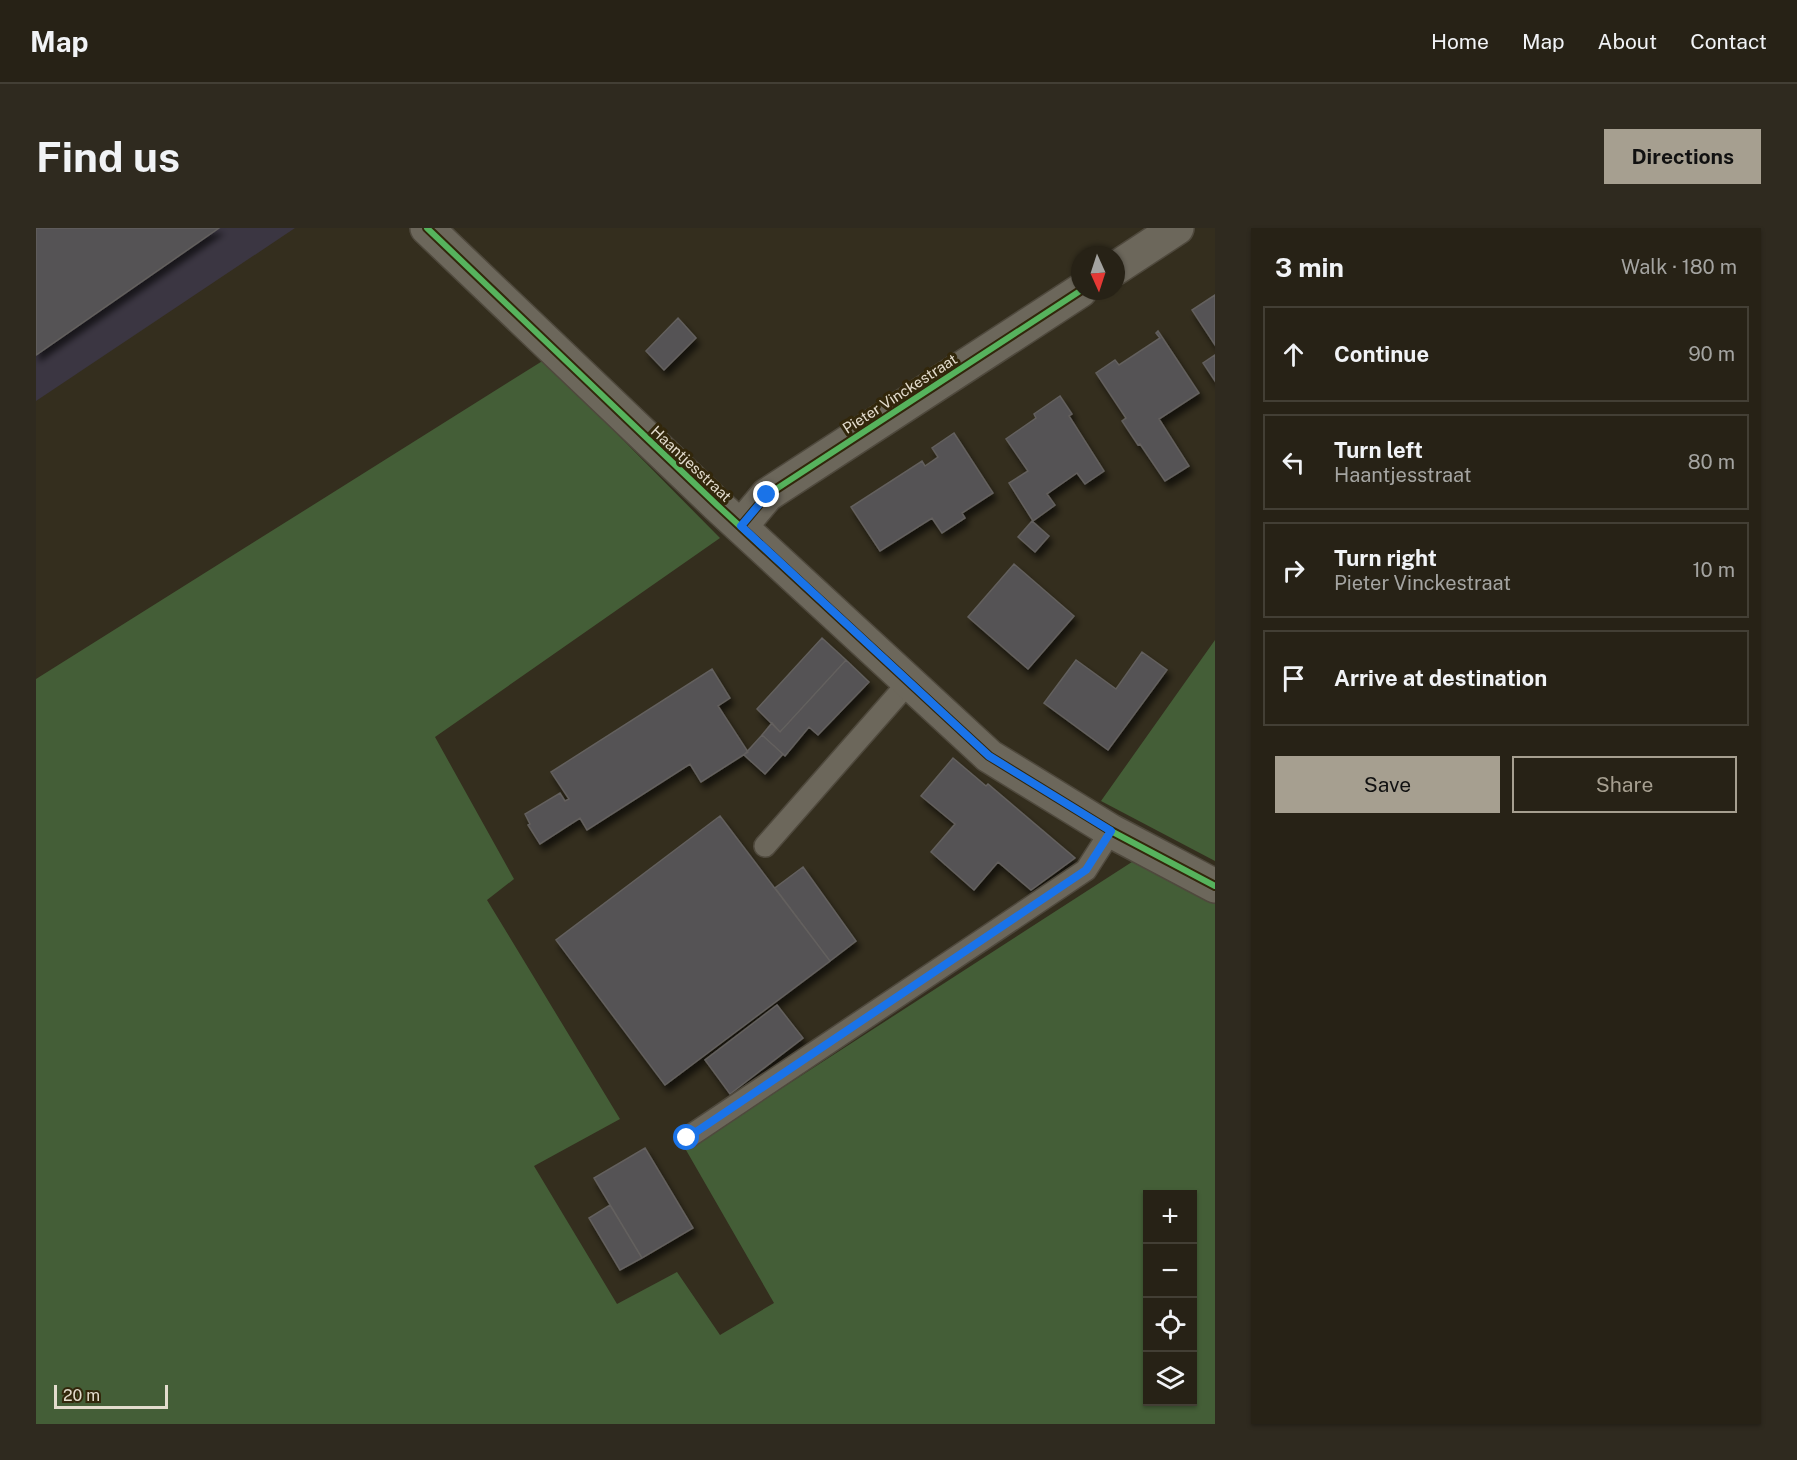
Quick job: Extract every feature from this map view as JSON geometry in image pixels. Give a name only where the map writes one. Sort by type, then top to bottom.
[{"type":"street","name":"Haantjesstraat","points":[[427,228],[717,505],[989,756],[1111,831],[1215,886]]},
{"type":"street","points":[[1125,262],[1177,228]]},
{"type":"street","name":"Pieter Vinckestraat","points":[[741,526],[767,495],[1071,297]]},
{"type":"lane","points":[[765,846],[909,682]]},
{"type":"lane","points":[[687,1138],[1086,870],[1111,831]]},
{"type":"shaded area","points":[[36,228],[295,228],[36,401]]},
{"type":"green space","points":[[544,360],[720,538],[435,737],[514,879],[487,900],[620,1119],[534,1166],[617,1304],[677,1272],[720,1335],[774,1303],[686,1150],[1135,860],[1215,901],[1215,1424],[36,1424],[36,679]]},
{"type":"green space","points":[[1215,640],[1215,861],[1101,801]]},
{"type":"building","points":[[36,228],[219,228],[36,355]]},
{"type":"building","points":[[1215,295],[1215,345],[1192,310]]},
{"type":"building","points":[[678,318],[696,338],[664,370],[646,351]]},
{"type":"building","points":[[1158,331],[1199,393],[1159,419],[1189,466],[1165,481],[1122,421],[1126,418],[1096,373],[1115,360],[1119,365],[1160,338],[1156,333]]},
{"type":"building","points":[[1215,355],[1215,381],[1203,363]]},
{"type":"building","points":[[1060,396],[1072,414],[1069,416],[1104,471],[1085,484],[1077,473],[1047,494],[1055,505],[1033,521],[1009,483],[1028,471],[1006,439],[1036,418],[1034,414]]},
{"type":"building","points":[[954,433],[993,493],[962,513],[965,518],[942,533],[932,518],[880,551],[851,507],[922,461],[925,466],[938,457],[932,448]]},
{"type":"building","points":[[1032,521],[1049,536],[1035,552],[1018,537]]},
{"type":"building","points":[[1014,564],[1074,616],[1028,669],[968,617]]},
{"type":"building","points":[[822,638],[846,660],[780,732],[757,709]]},
{"type":"building","points":[[1142,652],[1167,670],[1108,750],[1044,703],[1076,660],[1116,689]]},
{"type":"building","points":[[846,660],[869,682],[818,735],[809,727],[785,756],[762,735],[772,723],[780,732]]},
{"type":"building","points":[[712,669],[730,698],[718,706],[748,752],[701,782],[690,764],[587,830],[580,818],[540,844],[528,825],[530,824],[525,814],[560,793],[565,801],[569,799],[551,772]]},
{"type":"building","points":[[762,735],[783,754],[765,774],[744,755]]},
{"type":"building","points":[[953,758],[986,786],[988,784],[1075,858],[1031,890],[998,862],[974,890],[931,852],[955,824],[921,796]]},
{"type":"building","points":[[720,816],[830,961],[665,1085],[556,940]]},
{"type":"building","points":[[803,867],[856,941],[830,961],[775,888]]},
{"type":"building","points":[[777,1005],[803,1038],[730,1094],[705,1060]]},
{"type":"building","points":[[645,1148],[693,1228],[642,1258],[594,1178]]},
{"type":"building","points":[[610,1205],[642,1258],[620,1270],[589,1218]]},
{"type":"cycle path","points":[[427,228],[717,505],[989,756],[1111,831],[1215,886]]},
{"type":"cycle path","points":[[741,526],[767,495],[1071,297]]},
{"type":"route","points":[[687,1138],[1086,870],[1111,831],[989,756],[741,526],[767,495]]}]
